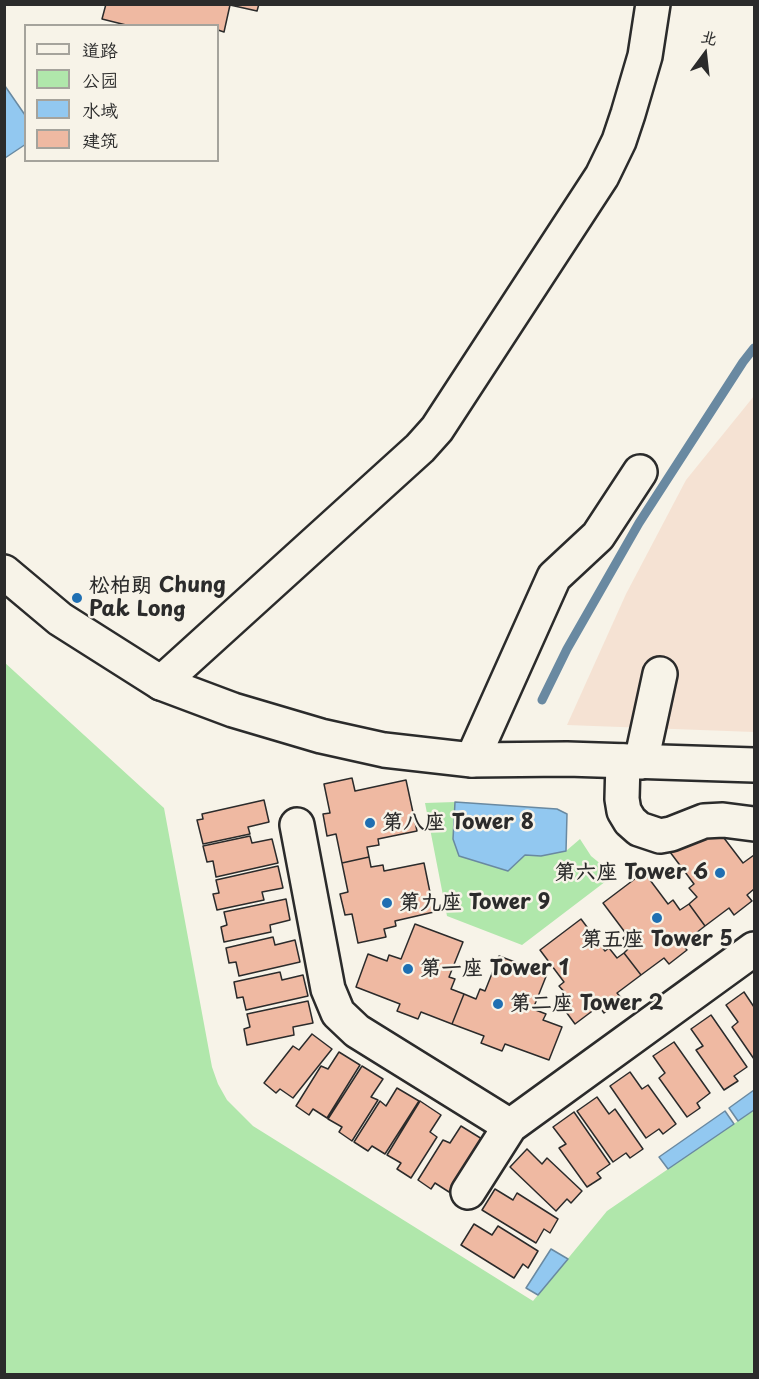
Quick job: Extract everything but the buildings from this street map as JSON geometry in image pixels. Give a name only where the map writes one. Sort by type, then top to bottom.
[{"type":"main road","points":[[161,683],[420,448],[436,429],[602,176],[619,141],[628,114],[645,56],[653,4]]},
{"type":"main road","points":[[472,760],[554,576],[598,536],[640,472]]},
{"type":"main road","points":[[4,572],[60,619],[161,683],[233,710],[321,736],[384,750],[472,760],[632,761],[754,765]]},
{"type":"main road","points":[[660,674],[622,799],[624,811],[630,821],[639,829],[660,836],[704,821],[733,820],[754,824]]},
{"type":"main road","points":[[297,825],[328,989],[338,1013],[357,1031],[510,1126]]},
{"type":"main road","points":[[468,1192],[510,1126],[754,949]]},
{"type":"shaded area","points":[[754,396],[754,732],[567,725],[626,594],[686,480]]},
{"type":"green space","points":[[4,662],[164,808],[212,1067],[227,1100],[253,1126],[533,1301],[607,1211],[754,1110],[754,1374],[5,1374]]},
{"type":"green space","points":[[455,802],[453,839],[508,871],[525,855],[566,851],[580,839],[591,856],[614,875],[522,945],[447,916],[425,803]]},
{"type":"water","points":[[5,86],[24,114],[24,145],[5,158]]},
{"type":"water","points":[[455,802],[557,809],[567,814],[566,851],[541,856],[525,855],[508,871],[459,856],[453,839]]},
{"type":"water","points":[[754,1090],[754,1110],[738,1121],[729,1108]]},
{"type":"water","points":[[725,1111],[734,1124],[668,1169],[659,1157]]},
{"type":"water","points":[[551,1249],[568,1259],[538,1295],[526,1288]]},
{"type":"waterway","points":[[542,700],[567,649],[639,523],[754,348]]},
{"type":"place","name":"松柏朗 Chung Pak Long","points":[[77,598]]},
{"type":"place","name":"第八座 Tower 8","points":[[370,823]]},
{"type":"place","name":"第六座 Tower 6","points":[[720,873]]},
{"type":"place","name":"第九座 Tower 9","points":[[387,903]]},
{"type":"place","name":"第五座 Tower 5","points":[[657,918]]},
{"type":"place","name":"第一座 Tower 1","points":[[408,969]]},
{"type":"place","name":"第二座 Tower 2","points":[[498,1004]]}]
